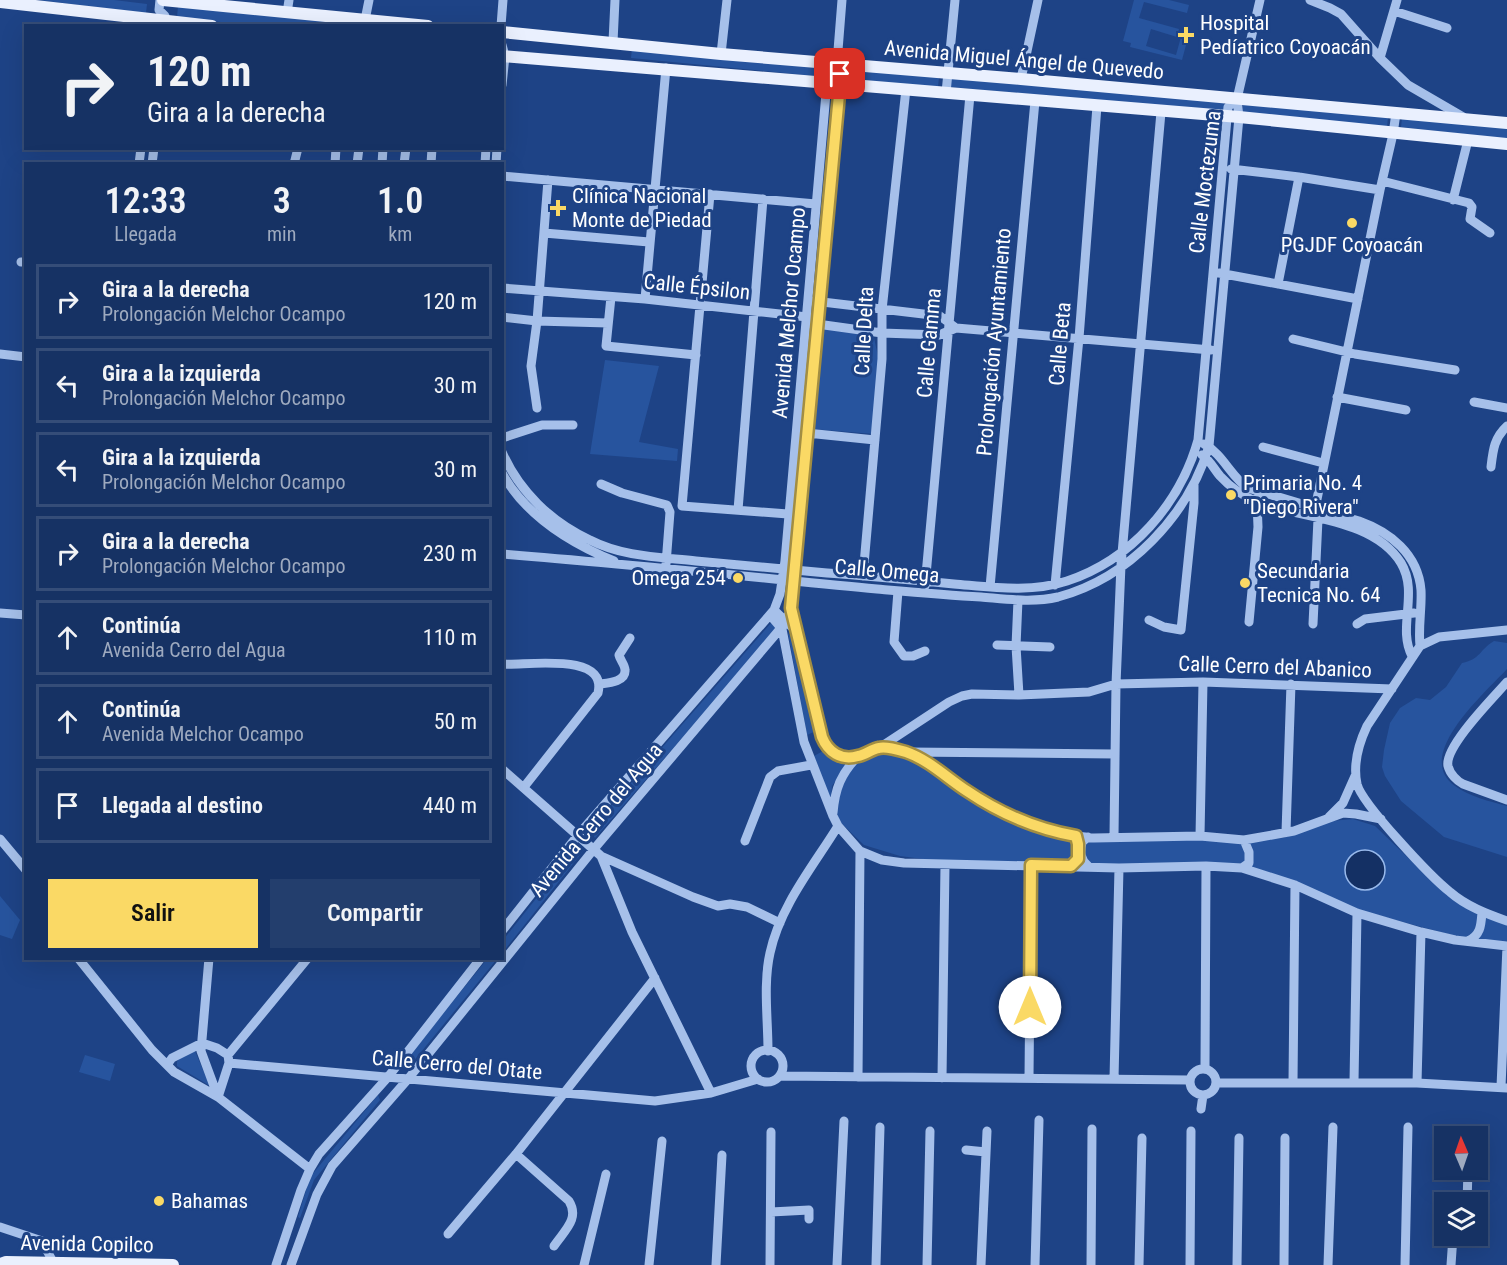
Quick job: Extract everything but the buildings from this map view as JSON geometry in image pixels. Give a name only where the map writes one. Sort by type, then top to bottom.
[{"type":"main road","points":[[0,3],[20,2],[159,14],[286,13],[407,24]]},
{"type":"main road","points":[[159,14],[204,24]]},
{"type":"main road","name":"Avenida Miguel Ángel de Quevedo","points":[[504,32],[721,54],[1021,78],[1507,123]]},
{"type":"main road","name":"Avenida Miguel Ángel de Quevedo","points":[[504,53],[1233,117],[1507,144]]},
{"type":"main road","name":"Avenida Copilco","points":[[0,1264],[53,1262],[173,1265]]},
{"type":"street","points":[[286,13],[289,0]]},
{"type":"street","points":[[365,20],[369,0]]},
{"type":"street","points":[[501,24],[503,0]]},
{"type":"street","points":[[613,42],[615,0]]},
{"type":"street","points":[[721,54],[727,0]]},
{"type":"street","name":"Avenida Melchor Ocampo","points":[[794,570],[840,84],[837,63],[842,0]]},
{"type":"street","points":[[945,93],[955,0]]},
{"type":"street","points":[[1021,78],[1038,0]]},
{"type":"street","name":"Calle Moctezuma","points":[[1206,457],[1209,446],[1234,169],[1233,117],[1228,107],[1237,99],[1260,0]]},
{"type":"street","points":[[1310,0],[1341,14],[1380,58],[1418,92],[1466,119]]},
{"type":"street","points":[[1380,58],[1397,0]]},
{"type":"street","points":[[1394,11],[1447,28]]},
{"type":"street","name":"Avenida Melchor Ocampo","points":[[783,569],[827,82],[837,63]]},
{"type":"street","points":[[645,299],[666,68]]},
{"type":"street","name":"Calle Delta","points":[[862,576],[882,359],[882,310],[906,89]]},
{"type":"street","name":"Calle Gamma","points":[[924,593],[951,328],[970,95]]},
{"type":"street","name":"Prolongación Ayuntamiento","points":[[990,587],[1035,101]]},
{"type":"street","name":"Calle Beta","points":[[1055,585],[1079,338],[1097,106]]},
{"type":"street","points":[[1114,836],[1116,684],[1121,565],[1161,112]]},
{"type":"street","points":[[1314,624],[1318,519],[1315,508],[1396,114]]},
{"type":"street","name":"Calle Moctezuma","points":[[1195,451],[1198,440],[1223,168],[1233,117]]},
{"type":"street","points":[[1453,200],[1468,140]]},
{"type":"street","points":[[1223,168],[1381,185],[1471,204],[1470,219],[1490,233]]},
{"type":"street","points":[[504,176],[816,204]]},
{"type":"street","points":[[1278,284],[1299,177]]},
{"type":"street","points":[[537,408],[531,366],[540,291],[548,180]]},
{"type":"street","points":[[710,194],[682,506],[788,514]]},
{"type":"street","points":[[738,510],[763,199]]},
{"type":"street","points":[[544,233],[649,242]]},
{"type":"street","points":[[1212,272],[1358,299]]},
{"type":"street","name":"Calle Épsilon","points":[[504,288],[645,299],[807,317],[817,324],[882,333],[939,335],[951,328],[1217,351]]},
{"type":"street","points":[[610,297],[606,346],[696,355]]},
{"type":"street","name":"Calle Épsilon","points":[[808,301],[940,316],[951,328]]},
{"type":"street","points":[[504,317],[537,321],[608,323]]},
{"type":"street","points":[[1293,339],[1347,352],[1455,370]]},
{"type":"street","points":[[0,354],[24,357]]},
{"type":"street","points":[[1337,397],[1406,410]]},
{"type":"street","points":[[1474,402],[1507,408]]},
{"type":"street","points":[[504,437],[542,425],[573,425]]},
{"type":"street","points":[[1491,467],[1494,445],[1499,434],[1507,426]]},
{"type":"street","points":[[807,433],[875,440]]},
{"type":"street","points":[[1198,440],[1209,446],[1241,483],[1258,497],[1318,519],[1370,534],[1385,544],[1401,563],[1407,577],[1409,612],[1406,638],[1412,656]]},
{"type":"street","points":[[1263,447],[1323,463]]},
{"type":"street","points":[[1195,451],[1206,457],[1221,477],[1236,491],[1315,508],[1376,527],[1395,539],[1412,560],[1419,576],[1420,646],[1439,637],[1507,630]]},
{"type":"street","name":"Calle Omega","points":[[504,456],[518,481],[549,515],[588,540],[621,552],[925,582],[1017,588],[1055,585],[1089,572],[1122,552],[1140,538],[1169,503],[1195,451]]},
{"type":"street","name":"Calle Omega","points":[[504,554],[898,591],[1041,600],[1072,593],[1095,583],[1145,548],[1179,510],[1206,457]]},
{"type":"street","points":[[504,476],[510,486],[545,522],[586,548],[622,564]]},
{"type":"street","points":[[1149,620],[1164,627],[1181,630],[1194,483]]},
{"type":"street","points":[[601,484],[640,499],[664,503],[670,508],[665,568]]},
{"type":"street","points":[[1249,622],[1258,526],[1258,497]]},
{"type":"street","name":"Avenida Cerro del Agua","points":[[504,928],[578,835],[772,612],[783,569]]},
{"type":"street","name":"Avenida Cerro del Agua","points":[[291,1265],[317,1194],[332,1166],[408,1079],[784,625],[791,608],[794,570]]},
{"type":"street","points":[[898,591],[894,642],[904,656],[913,656],[925,651]]},
{"type":"street","points":[[1409,591],[1421,591]]},
{"type":"street","points":[[1018,600],[1016,646],[1019,695]]},
{"type":"street","points":[[791,608],[826,746],[833,753],[844,758],[858,756]]},
{"type":"street","points":[[772,612],[784,625],[796,631]]},
{"type":"street","points":[[1357,624],[1365,619],[1409,612],[1420,613]]},
{"type":"street","points":[[0,613],[24,615]]},
{"type":"street","points":[[784,625],[804,742],[838,826],[860,851],[882,860],[945,865],[1242,868],[1294,885],[1357,913],[1421,932],[1455,940],[1507,946],[1504,1087],[1354,1082],[1216,1083]]},
{"type":"street","points":[[600,684],[618,680],[623,676],[625,669],[620,655],[630,638]]},
{"type":"street","points":[[997,645],[1050,647]]},
{"type":"street","name":"Calle Cerro del Abanico","points":[[858,756],[879,748],[962,696],[972,694],[1019,695],[1089,692],[1116,684],[1203,681],[1392,689],[1420,646]]},
{"type":"street","points":[[504,664],[552,662],[583,668],[597,676],[600,684],[598,693],[524,787]]},
{"type":"street","points":[[1200,836],[1203,681]]},
{"type":"street","points":[[1507,682],[1463,733],[1449,756],[1448,766],[1458,781],[1463,784],[1507,800]]},
{"type":"street","points":[[1286,832],[1291,684]]},
{"type":"street","points":[[1392,689],[1367,726],[1360,741],[1356,774],[1363,798],[1450,893],[1482,912],[1507,921]]},
{"type":"street","points":[[804,742],[822,737]]},
{"type":"street","points":[[879,748],[906,752],[1115,754]]},
{"type":"street","points":[[906,752],[926,762],[968,792],[1004,813],[1029,824],[1076,836],[1200,836],[1244,840],[1294,831],[1343,813],[1381,819]]},
{"type":"street","points":[[833,816],[835,792],[848,767],[858,756]]},
{"type":"street","points":[[745,841],[766,782],[770,777],[778,771],[812,765]]},
{"type":"street","points":[[504,771],[597,852],[693,897],[718,906],[730,904],[747,907],[780,923]]},
{"type":"street","points":[[1329,817],[1343,803],[1356,774]]},
{"type":"street","points":[[768,1051],[770,952],[780,923],[794,896],[838,826]]},
{"type":"street","points":[[1071,866],[1078,859],[1076,836]]},
{"type":"street","points":[[1088,837],[1082,842],[1080,856],[1088,866]]},
{"type":"street","points":[[0,839],[24,868]]},
{"type":"street","points":[[1242,868],[1249,863],[1249,852],[1244,840]]},
{"type":"street","points":[[858,1077],[860,851]]},
{"type":"street","points":[[597,852],[711,1093]]},
{"type":"street","points":[[942,1078],[945,865]]},
{"type":"street","points":[[1029,1078],[1031,865]]},
{"type":"street","points":[[1204,1068],[1206,866]]},
{"type":"street","points":[[1114,1079],[1119,868]]},
{"type":"street","points":[[1293,1082],[1294,885]]},
{"type":"street","points":[[1468,941],[1479,932],[1482,912]]},
{"type":"street","points":[[1354,1082],[1357,913]]},
{"type":"street","points":[[1417,1083],[1421,932]]},
{"type":"street","points":[[80,960],[152,1050],[174,1072],[218,1097],[310,1168]]},
{"type":"street","points":[[209,960],[202,1058],[218,1097]]},
{"type":"street","points":[[218,1097],[228,1059],[306,960]]},
{"type":"street","points":[[276,1265],[310,1168],[319,1154],[388,1077],[479,960]]},
{"type":"street","points":[[448,1234],[565,1094],[655,978]]},
{"type":"street","points":[[167,1065],[172,1058],[202,1043]]},
{"type":"street","name":"Calle Cerro del Otate","points":[[202,1043],[217,1048],[228,1059],[408,1079],[655,1101],[711,1093],[758,1079]]},
{"type":"street","points":[[780,1076],[783,1068],[782,1060],[776,1054],[768,1051],[757,1054],[752,1061],[751,1069],[758,1079],[770,1082],[780,1076],[1189,1080]]},
{"type":"street","points":[[1204,1068],[1213,1072],[1216,1083],[1212,1092],[1203,1095],[1193,1091],[1189,1080],[1194,1072],[1204,1068]]},
{"type":"street","points":[[1201,1109],[1203,1095]]},
{"type":"street","points":[[1035,1265],[1039,1120]]},
{"type":"street","points":[[837,1265],[844,1121]]},
{"type":"street","points":[[876,1265],[880,1127]]},
{"type":"street","points":[[1328,1265],[1333,1127]]},
{"type":"street","points":[[1406,1265],[1408,1127]]},
{"type":"street","points":[[1090,1265],[1092,1129]]},
{"type":"street","points":[[927,1265],[930,1131]]},
{"type":"street","points":[[981,1265],[987,1131]]},
{"type":"street","points":[[1190,1265],[1191,1131]]},
{"type":"street","points":[[770,1265],[771,1132]]},
{"type":"street","points":[[1139,1265],[1142,1138]]},
{"type":"street","points":[[1237,1265],[1239,1138]]},
{"type":"street","points":[[1284,1265],[1285,1138]]},
{"type":"street","points":[[651,1263],[662,1141]]},
{"type":"street","points":[[966,1150],[986,1152]]},
{"type":"street","points":[[516,1154],[569,1201],[574,1210],[572,1220],[554,1246]]},
{"type":"street","points":[[716,1265],[722,1155]]},
{"type":"street","points":[[584,1265],[606,1174]]},
{"type":"street","points":[[771,1212],[809,1210],[809,1219]]},
{"type":"street","points":[[0,1227],[42,1241],[53,1262]]},
{"type":"street","points":[[1451,1246],[1451,1265]]},
{"type":"shaded area","points":[[38,0],[114,0],[147,4],[146,13]]},
{"type":"shaded area","points":[[1134,0],[1169,0],[1189,5],[1187,13],[1144,2],[1139,18],[1179,29],[1177,37],[1151,29],[1146,46],[1176,55],[1184,26],[1188,27],[1187,33],[1189,34],[1182,60],[1130,47],[1131,43],[1123,41]]},
{"type":"shaded area","points":[[178,6],[372,24],[239,24],[177,17]]},
{"type":"shaded area","points":[[632,48],[827,67],[825,77],[631,58]]},
{"type":"shaded area","points":[[843,69],[939,77],[938,87],[846,79]]},
{"type":"shaded area","points":[[951,78],[1224,102],[1224,111],[950,87]]},
{"type":"shaded area","points":[[1243,104],[1388,117],[1387,128],[1243,113]]},
{"type":"shaded area","points":[[1402,118],[1507,128],[1507,139],[1401,127]]},
{"type":"shaded area","points":[[809,326],[813,328],[791,566],[787,564]]},
{"type":"shaded area","points":[[823,328],[873,333],[879,361],[874,434],[812,429]]},
{"type":"shaded area","points":[[605,360],[659,366],[639,442],[678,449],[677,461],[590,454]]},
{"type":"shaded area","points":[[771,623],[777,629],[595,838],[590,830]]},
{"type":"shaded area","points":[[788,633],[793,640],[816,731],[807,735]]},
{"type":"shaded area","points":[[1494,641],[1507,643],[1507,669],[1457,725],[1447,742],[1442,758],[1444,773],[1455,786],[1473,796],[1507,806],[1507,857],[1444,837],[1401,801],[1382,767],[1390,723],[1400,708],[1416,698],[1430,700],[1446,687],[1462,663],[1477,657]]},
{"type":"shaded area","points":[[886,750],[906,754],[969,794],[1061,835],[1244,841],[1283,838],[1331,821],[1353,819],[1375,826],[1449,897],[1507,922],[1507,944],[1459,937],[1358,910],[1243,867],[1124,867],[946,862],[900,856],[864,845],[838,820],[836,801],[838,791],[856,762]]},
{"type":"shaded area","points":[[823,751],[850,760],[832,786],[831,804],[814,756]]},
{"type":"shaded area","points":[[578,846],[584,850],[504,951],[504,939]]},
{"type":"shaded area","points":[[1365,850],[1373,851],[1379,856],[1384,862],[1384,878],[1379,884],[1373,889],[1365,890],[1357,889],[1351,884],[1346,878],[1345,870],[1346,862],[1351,856],[1357,851]]},
{"type":"shaded area","points":[[0,896],[20,920],[12,939],[0,935]]},
{"type":"shaded area","points":[[486,960],[496,960],[408,1068],[400,1067]]},
{"type":"shaded area","points":[[195,1051],[210,1086],[177,1066],[180,1056]]},
{"type":"shaded area","points":[[85,1055],[115,1064],[110,1081],[79,1072]]},
{"type":"shaded area","points":[[378,1095],[380,1100],[314,1180],[300,1218],[298,1217],[310,1177]]},
{"type":"place","name":"Hospital Pedíatrico Coyoacán","points":[[1186,35]]},
{"type":"place","name":"Clínica Nacional Monte de Piedad","points":[[558,208]]},
{"type":"place","name":"PGJDF Coyoacán","points":[[1352,223]]},
{"type":"place","name":"Primaria No. 4 \"Diego Rivera\"","points":[[1231,495]]},
{"type":"place","name":"Omega 254","points":[[738,578]]},
{"type":"place","name":"Secundaria Tecnica No. 64","points":[[1245,583]]},
{"type":"place","name":"Bahamas","points":[[159,1201]]},
{"type":"route","points":[[840,74],[791,608],[822,737],[826,746],[833,753],[844,758],[858,756],[879,748],[906,752],[926,762],[968,792],[1004,813],[1054,832],[1076,836],[1078,859],[1071,866],[1031,865],[1030,1007]]}]
